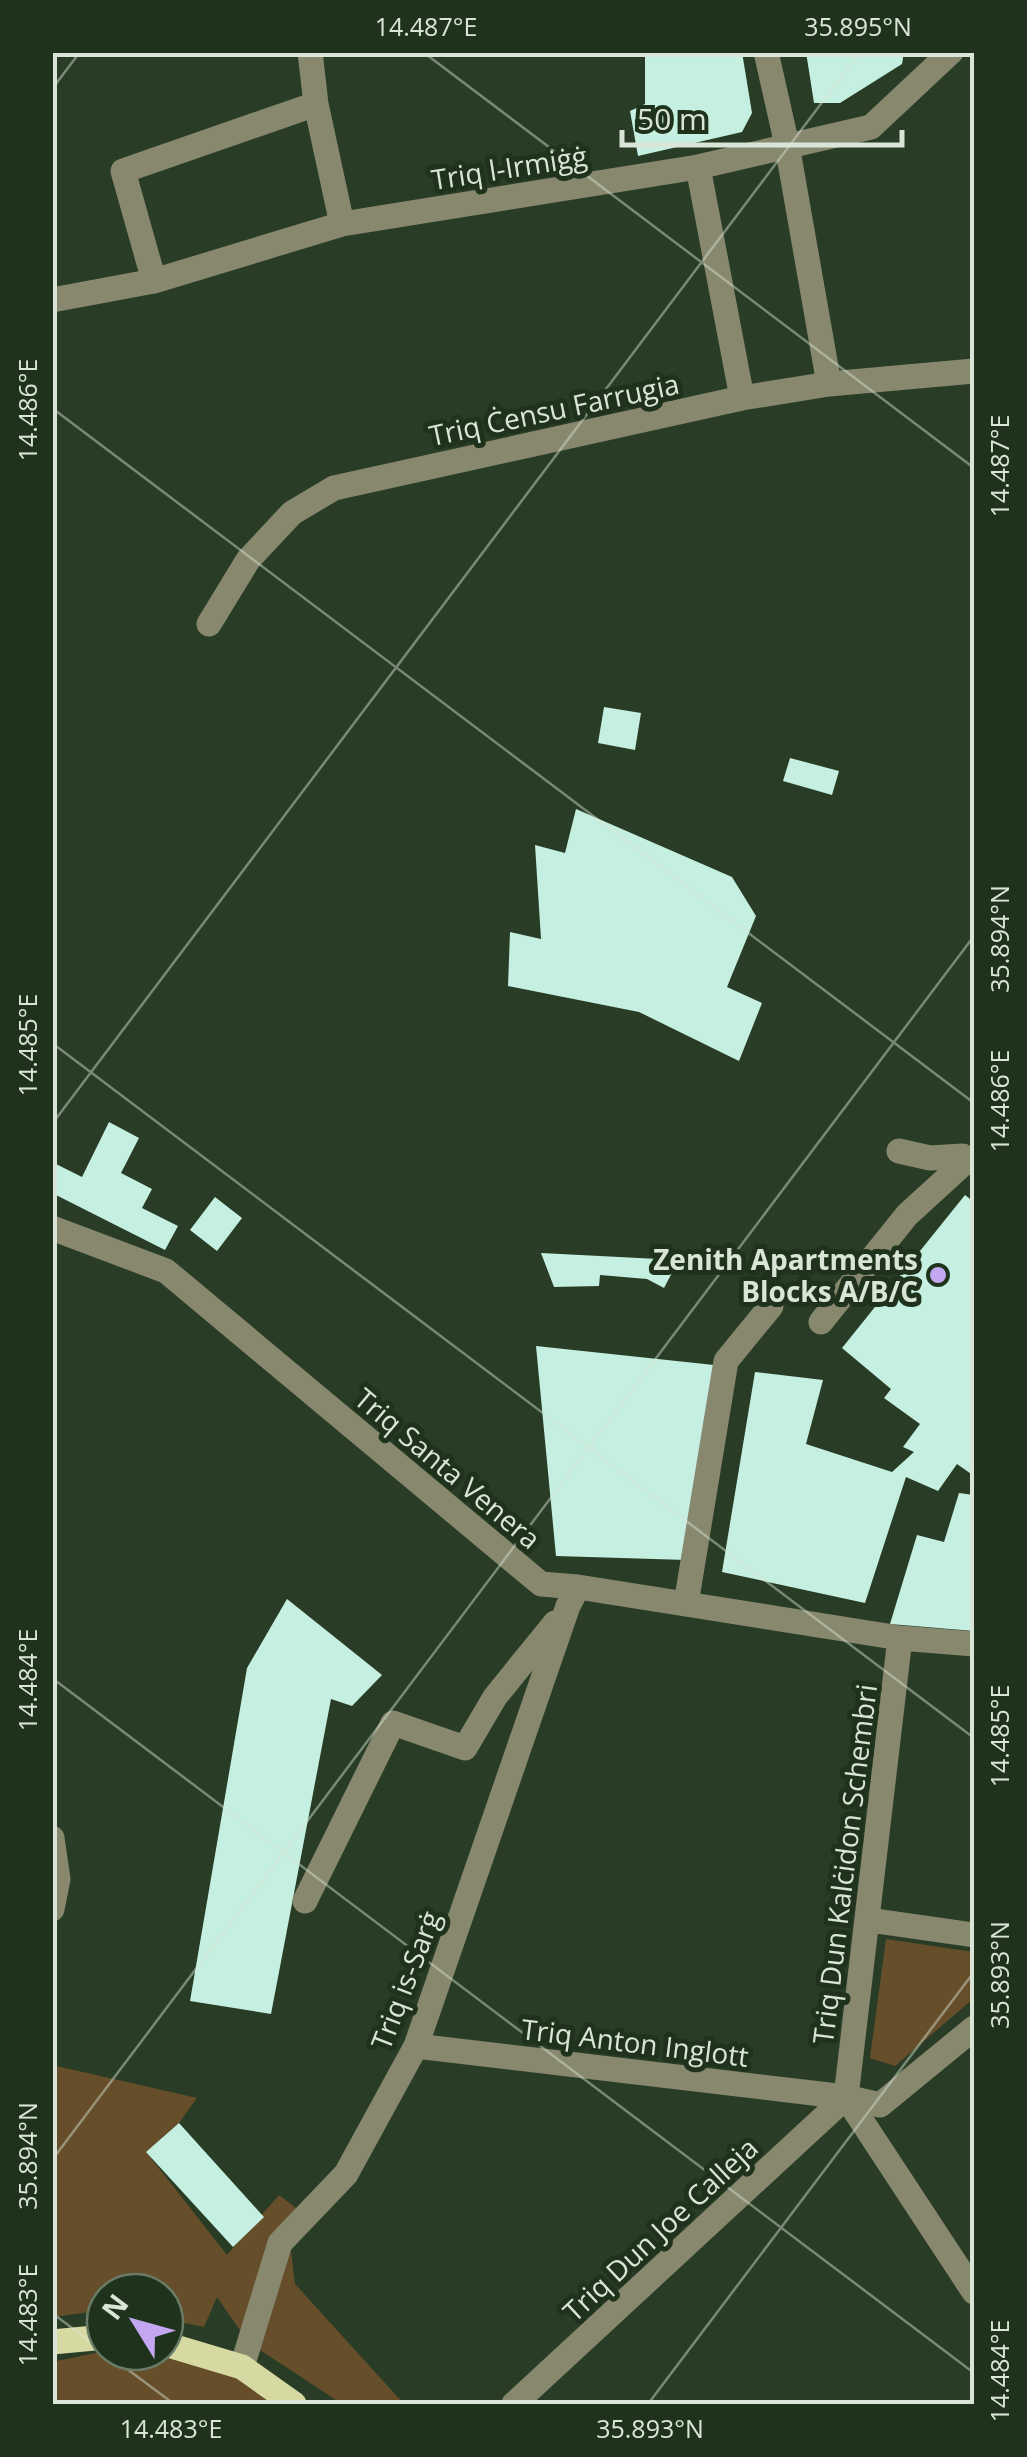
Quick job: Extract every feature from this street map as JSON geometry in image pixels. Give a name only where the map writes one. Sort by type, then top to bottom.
[{"type":"main road","points":[[52,2342],[85,2338]]},
{"type":"main road","points":[[185,2350],[242,2366],[294,2404]]},
{"type":"street","points":[[310,52],[316,104],[342,224]]},
{"type":"street","points":[[766,52],[829,384]]},
{"type":"street","name":"Triq l-Irmiġġ","points":[[52,300],[154,281],[342,224],[698,167],[871,127],[951,52]]},
{"type":"street","points":[[154,281],[124,172],[316,104]]},
{"type":"street","points":[[698,167],[742,398]]},
{"type":"street","name":"Triq Ċensu Farrugia","points":[[209,624],[248,560],[292,513],[334,488],[742,398],[829,384],[974,371]]},
{"type":"street","points":[[899,1150],[930,1158],[969,1157]]},
{"type":"street","points":[[821,1322],[907,1215],[969,1157]]},
{"type":"street","name":"Triq Santa Venera","points":[[52,1228],[166,1271],[541,1584],[573,1596],[686,1604],[900,1638],[974,1644]]},
{"type":"street","points":[[686,1604],[726,1360],[772,1306]]},
{"type":"street","points":[[305,1901],[392,1723],[465,1748],[495,1698],[573,1596]]},
{"type":"street","name":"Triq is-Sarġ","points":[[242,2366],[280,2244],[346,2174],[416,2046],[573,1596]]},
{"type":"street","name":"Triq Dun Kalċidon Schembri","points":[[846,2097],[900,1638]]},
{"type":"street","points":[[52,1838],[58,1880],[52,1909]]},
{"type":"street","points":[[869,1920],[974,1935]]},
{"type":"street","name":"Triq Anton Inglott","points":[[416,2046],[880,2104],[974,2028]]},
{"type":"street","points":[[846,2097],[974,2292]]},
{"type":"street","name":"Triq Dun Joe Calleja","points":[[514,2404],[846,2097]]},
{"type":"shaded area","points":[[886,1939],[974,1952],[974,1998],[895,2066],[870,2058]]},
{"type":"shaded area","points":[[52,2065],[197,2098],[179,2123],[147,2153],[227,2255],[279,2195],[299,2210],[288,2226],[295,2284],[404,2404],[342,2404],[248,2342],[217,2297],[204,2327],[185,2323],[185,2272],[85,2272],[85,2313],[53,2317]]},
{"type":"shaded area","points":[[85,2355],[85,2372],[185,2372],[185,2358],[236,2373],[275,2404],[53,2404],[52,2362]]},
{"type":"building","points":[[645,52],[742,52],[752,113],[742,132],[638,156],[630,111],[645,104]]},
{"type":"building","points":[[806,52],[904,52],[902,64],[840,103],[814,103]]},
{"type":"building","points":[[604,707],[641,713],[635,750],[598,743]]},
{"type":"building","points":[[790,758],[839,771],[832,795],[783,781]]},
{"type":"building","points":[[576,809],[732,877],[756,916],[727,987],[762,1003],[739,1061],[639,1012],[508,986],[510,932],[541,939],[535,845],[565,853]]},
{"type":"building","points":[[109,1122],[139,1138],[121,1173],[152,1189],[142,1208],[178,1226],[165,1250],[52,1193],[52,1162],[82,1177]]},
{"type":"building","points":[[965,1195],[974,1202],[974,1476],[957,1464],[938,1491],[906,1477],[865,1603],[722,1572],[755,1372],[823,1380],[806,1444],[892,1472],[914,1452],[903,1447],[920,1424],[884,1398],[891,1389],[842,1348]]},
{"type":"building","points":[[215,1197],[242,1218],[217,1251],[190,1230]]},
{"type":"building","points":[[665,1247],[682,1254],[664,1288],[647,1279],[600,1275],[599,1286],[554,1287],[541,1253],[658,1259]]},
{"type":"building","points":[[536,1346],[714,1365],[687,1560],[556,1556]]},
{"type":"building","points":[[959,1493],[974,1495],[974,1631],[890,1624],[917,1535],[944,1542]]},
{"type":"building","points":[[287,1599],[382,1675],[352,1706],[331,1699],[271,2014],[190,2001],[247,1668]]},
{"type":"building","points":[[179,2123],[264,2217],[233,2247],[146,2152]]},
{"type":"place","name":"Zenith Apartments Blocks A/B/C","points":[[938,1275]]}]
